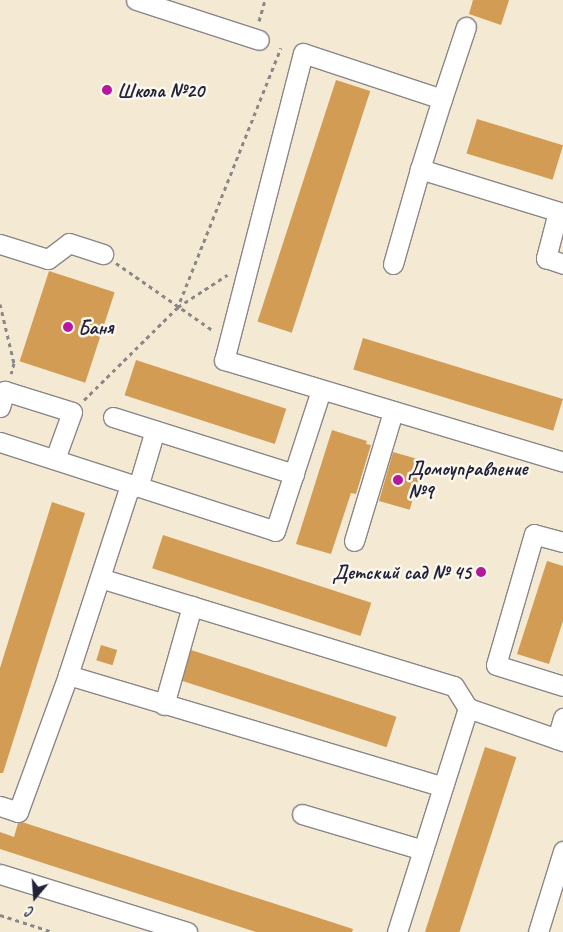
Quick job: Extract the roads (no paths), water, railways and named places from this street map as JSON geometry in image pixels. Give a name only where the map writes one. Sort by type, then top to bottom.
[{"type":"lane","points":[[136,0],[259,40]]},
{"type":"lane","points":[[393,264],[420,169],[466,27]]},
{"type":"lane","points":[[442,99],[303,53],[224,360],[563,462]]},
{"type":"lane","points":[[420,169],[561,213],[546,258],[563,264]]},
{"type":"lane","points":[[0,244],[48,259],[70,243],[103,254]]},
{"type":"lane","points":[[0,442],[276,531],[320,390]]},
{"type":"lane","points":[[0,407],[5,391],[72,412],[55,459]]},
{"type":"lane","points":[[354,541],[393,412]]},
{"type":"lane","points":[[113,417],[294,474]]},
{"type":"lane","points":[[0,806],[18,812],[68,675],[100,578],[155,430]]},
{"type":"lane","points":[[563,542],[534,534],[496,664],[563,686]]},
{"type":"lane","points":[[100,578],[454,686],[468,708],[560,740],[563,718]]},
{"type":"lane","points":[[164,705],[192,606]]},
{"type":"lane","points":[[68,675],[443,788]]},
{"type":"lane","points":[[397,932],[468,708]]},
{"type":"lane","points":[[302,814],[423,850]]},
{"type":"lane","points":[[538,932],[563,851]]},
{"type":"lane","points":[[0,874],[187,932]]},
{"type":"place","name":"Школа №20","points":[[107,90]]},
{"type":"place","name":"Баня","points":[[68,327]]},
{"type":"place","name":"Домоуправление №9","points":[[398,480]]},
{"type":"place","name":"Детский сад № 45","points":[[481,572]]}]
